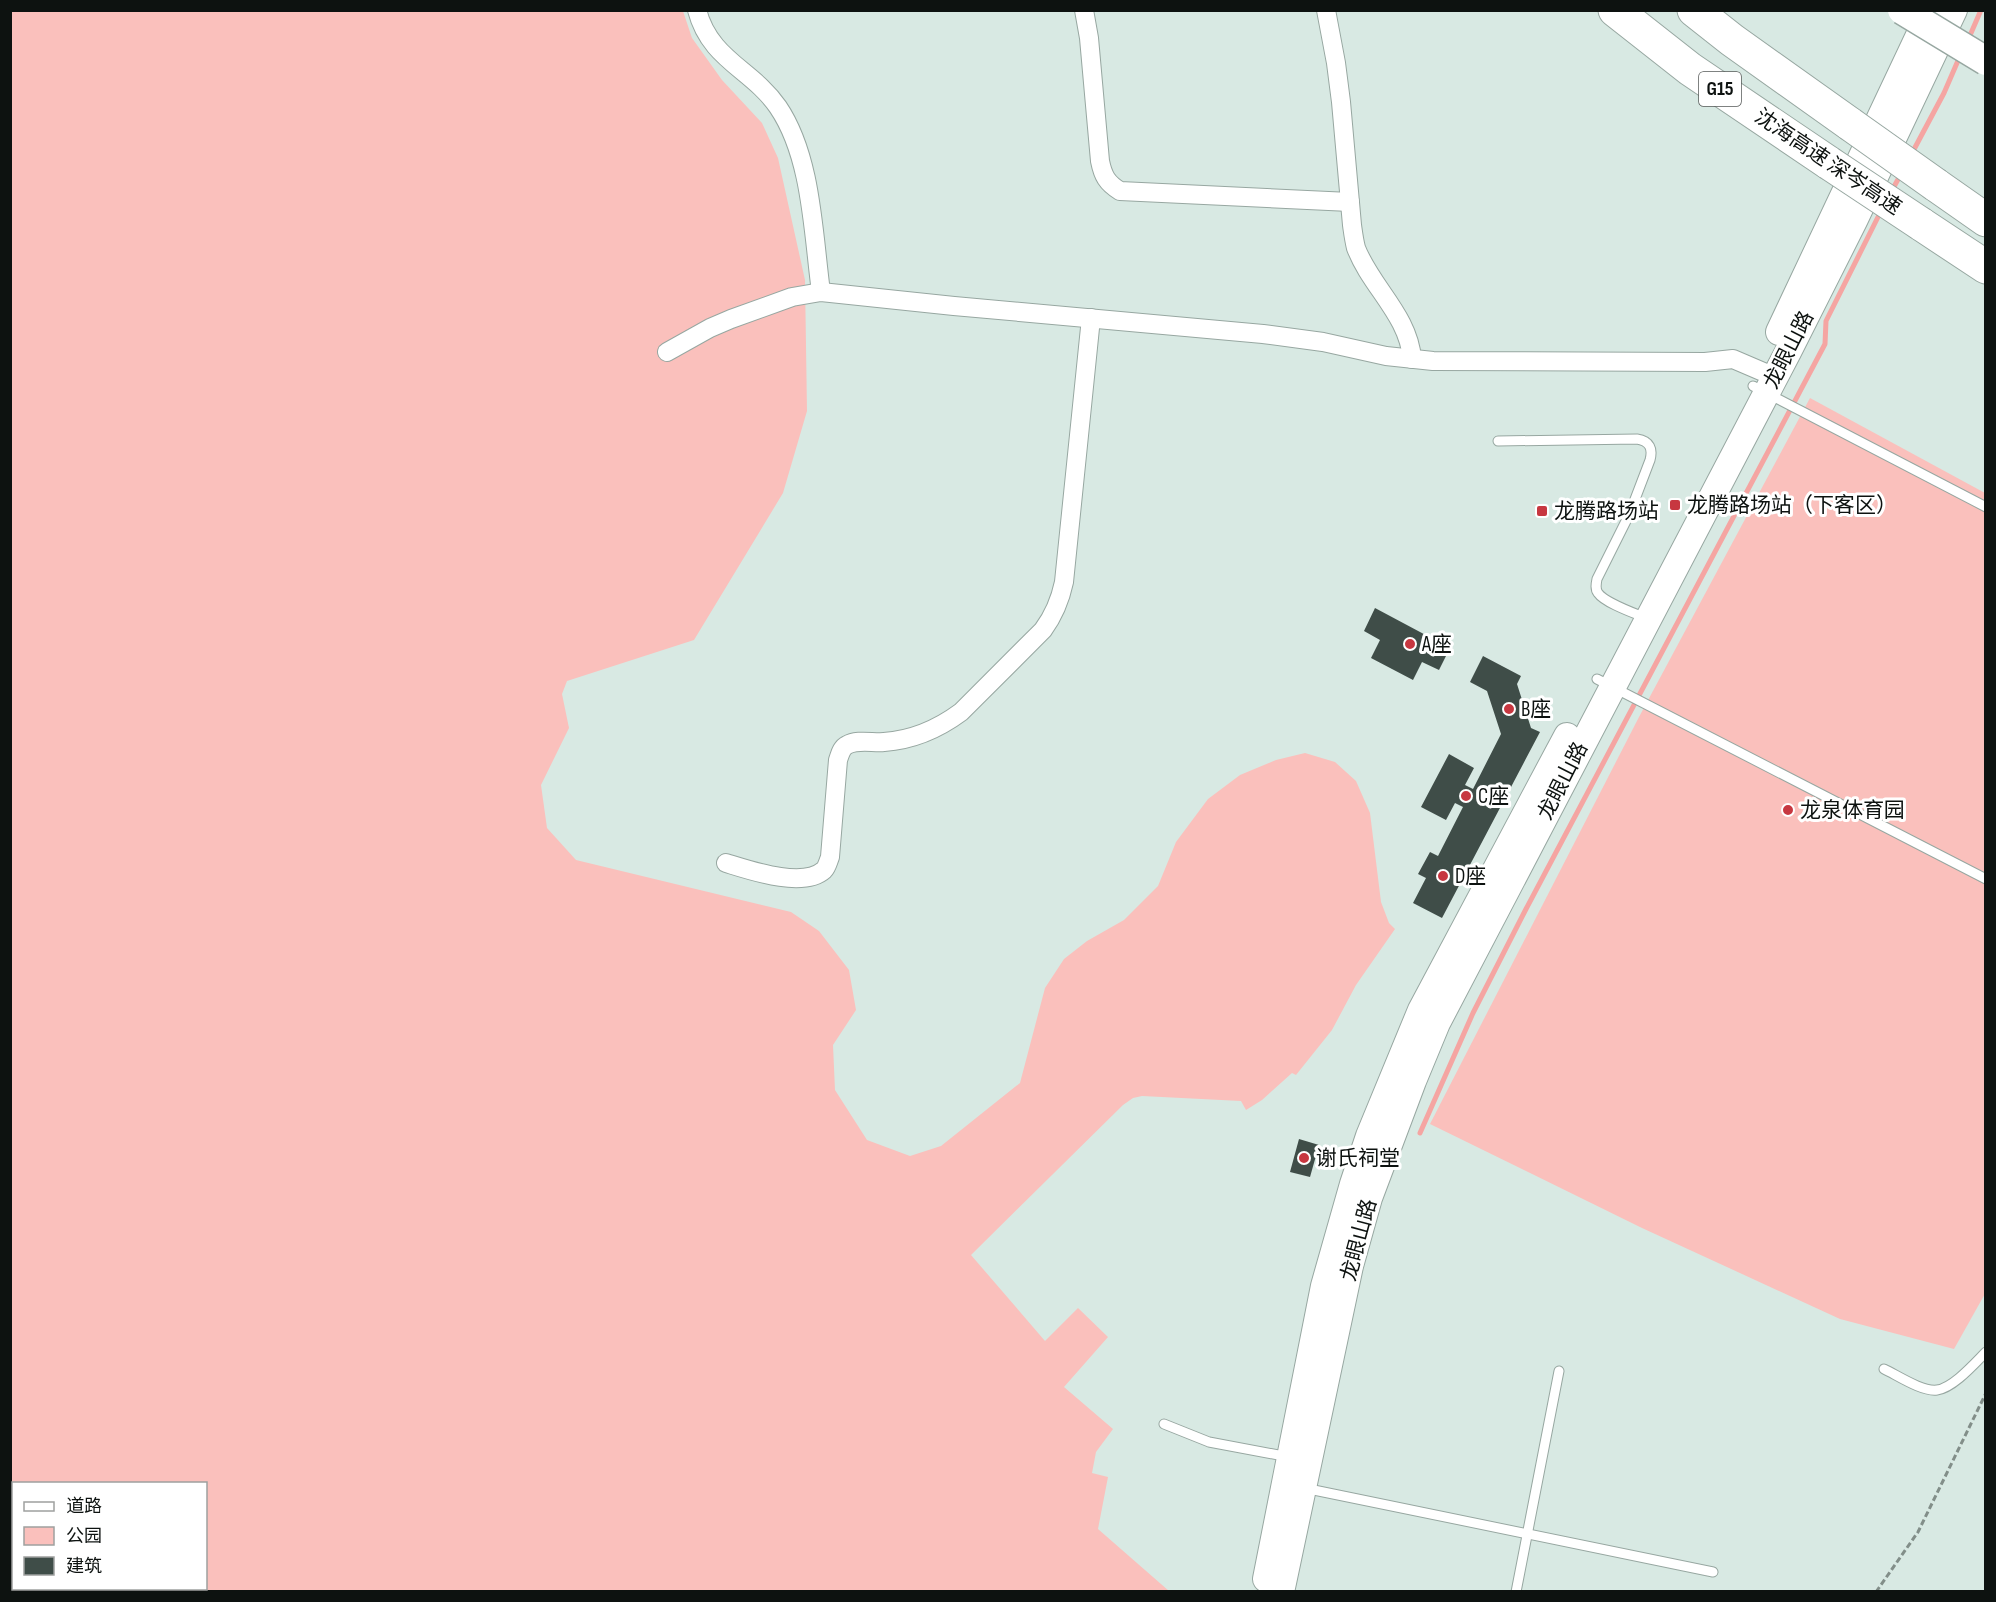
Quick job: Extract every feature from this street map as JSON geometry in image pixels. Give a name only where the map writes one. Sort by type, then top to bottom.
[{"type":"highway","name":"沈海高速 深岑高速","points":[[1615,10],[1690,69],[1986,267]]},
{"type":"highway","name":"沈海高速 深岑高速","points":[[1694,10],[1732,40],[1986,220]]},
{"type":"main road","points":[[1902,10],[1986,61]]},
{"type":"street","points":[[697,10],[701,26],[715,47],[777,106],[790,130],[800,154],[807,184],[821,292]]},
{"type":"street","points":[[1084,10],[1089,38],[1100,161],[1103,175],[1109,184],[1120,191],[1350,202]]},
{"type":"street","points":[[1326,10],[1336,63],[1356,247],[1406,332],[1411,346],[1412,359]]},
{"type":"street","name":"龙眼山路","points":[[1769,386],[1931,10]]},
{"type":"street","name":"龙眼山路","points":[[1263,1592],[1366,1209],[1437,1023],[1614,687],[1640,616],[1769,386],[1849,231],[1954,10]]},
{"type":"street","points":[[667,352],[731,319],[792,297],[821,292],[1298,338],[1412,359],[1464,362],[1705,362],[1733,358],[1769,386]]},
{"type":"street","points":[[726,863],[760,873],[786,877],[805,878],[826,869],[830,857],[838,760],[842,749],[848,744],[857,742],[888,742],[912,737],[932,731],[948,722],[961,712],[1042,630],[1053,615],[1064,582],[1091,318]]},
{"type":"street","name":"龙眼山路","points":[[1281,1592],[1293,1486]]},
{"type":"lane","points":[[1769,386],[1803,413],[1986,507]]},
{"type":"lane","points":[[1498,441],[1637,439],[1650,445],[1652,454],[1629,515],[1595,587],[1604,599],[1640,616]]},
{"type":"lane","points":[[1614,687],[1986,879]]},
{"type":"lane","points":[[1884,1369],[1924,1388],[1936,1390],[1958,1378],[1986,1352]]},
{"type":"lane","points":[[1516,1592],[1559,1371]]},
{"type":"lane","points":[[1164,1424],[1209,1442],[1299,1459]]},
{"type":"lane","points":[[1293,1486],[1713,1572]]},
{"type":"path","points":[[1876,1592],[1918,1532],[1986,1393]]},
{"type":"green space","points":[[11,11],[683,11],[692,38],[722,80],[762,123],[778,158],[805,280],[807,411],[783,493],[694,640],[567,681],[562,694],[569,728],[541,785],[547,828],[576,860],[791,912],[819,931],[849,970],[856,1010],[833,1045],[835,1090],[867,1140],[910,1156],[941,1146],[1020,1083],[1045,988],[1064,959],[1087,941],[1124,920],[1158,886],[1176,842],[1208,799],[1240,775],[1276,760],[1305,753],[1335,762],[1356,781],[1370,813],[1381,902],[1389,923],[1395,929],[1356,985],[1332,1030],[1296,1075],[1292,1073],[1262,1100],[1246,1110],[1241,1101],[1142,1096],[1133,1098],[1123,1105],[971,1255],[1045,1341],[1078,1308],[1108,1337],[1064,1387],[1113,1429],[1096,1452],[1092,1473],[1108,1477],[1098,1529],[1169,1591],[11,1592]]},
{"type":"green space","name":"龙泉体育园","points":[[1810,398],[1985,493],[1986,1292],[1954,1349],[1840,1319],[1642,1228],[1430,1124],[1639,717]]},
{"type":"building","name":"A座","points":[[1375,608],[1450,648],[1439,670],[1422,662],[1413,680],[1371,658],[1380,640],[1364,631]]},
{"type":"building","points":[[1483,656],[1521,676],[1517,684],[1531,728],[1540,732],[1442,918],[1413,903],[1426,878],[1418,874],[1430,852],[1438,856],[1463,807],[1455,803],[1446,820],[1421,807],[1449,754],[1474,768],[1465,785],[1473,789],[1501,734],[1487,691],[1470,682]]},
{"type":"building","name":"谢氏祠堂","points":[[1299,1139],[1319,1145],[1310,1177],[1290,1172]]},
{"type":"waterway","points":[[1968,40],[1981,10]]},
{"type":"waterway","points":[[1911,155],[1944,93],[1960,56]]},
{"type":"waterway","points":[[1891,192],[1901,174]]},
{"type":"waterway","points":[[1420,1133],[1473,1013],[1526,909],[1825,344],[1826,321],[1881,211]]},
{"type":"place","name":"龙腾路场站（下客区）","points":[[1675,505]]},
{"type":"place","name":"龙腾路场站","points":[[1542,511]]},
{"type":"place","name":"A座","points":[[1410,644]]},
{"type":"place","name":"B座","points":[[1509,709]]},
{"type":"place","name":"C座","points":[[1466,796]]},
{"type":"place","name":"龙泉体育园","points":[[1788,810]]},
{"type":"place","name":"D座","points":[[1443,876]]},
{"type":"place","name":"谢氏祠堂","points":[[1304,1158]]}]
